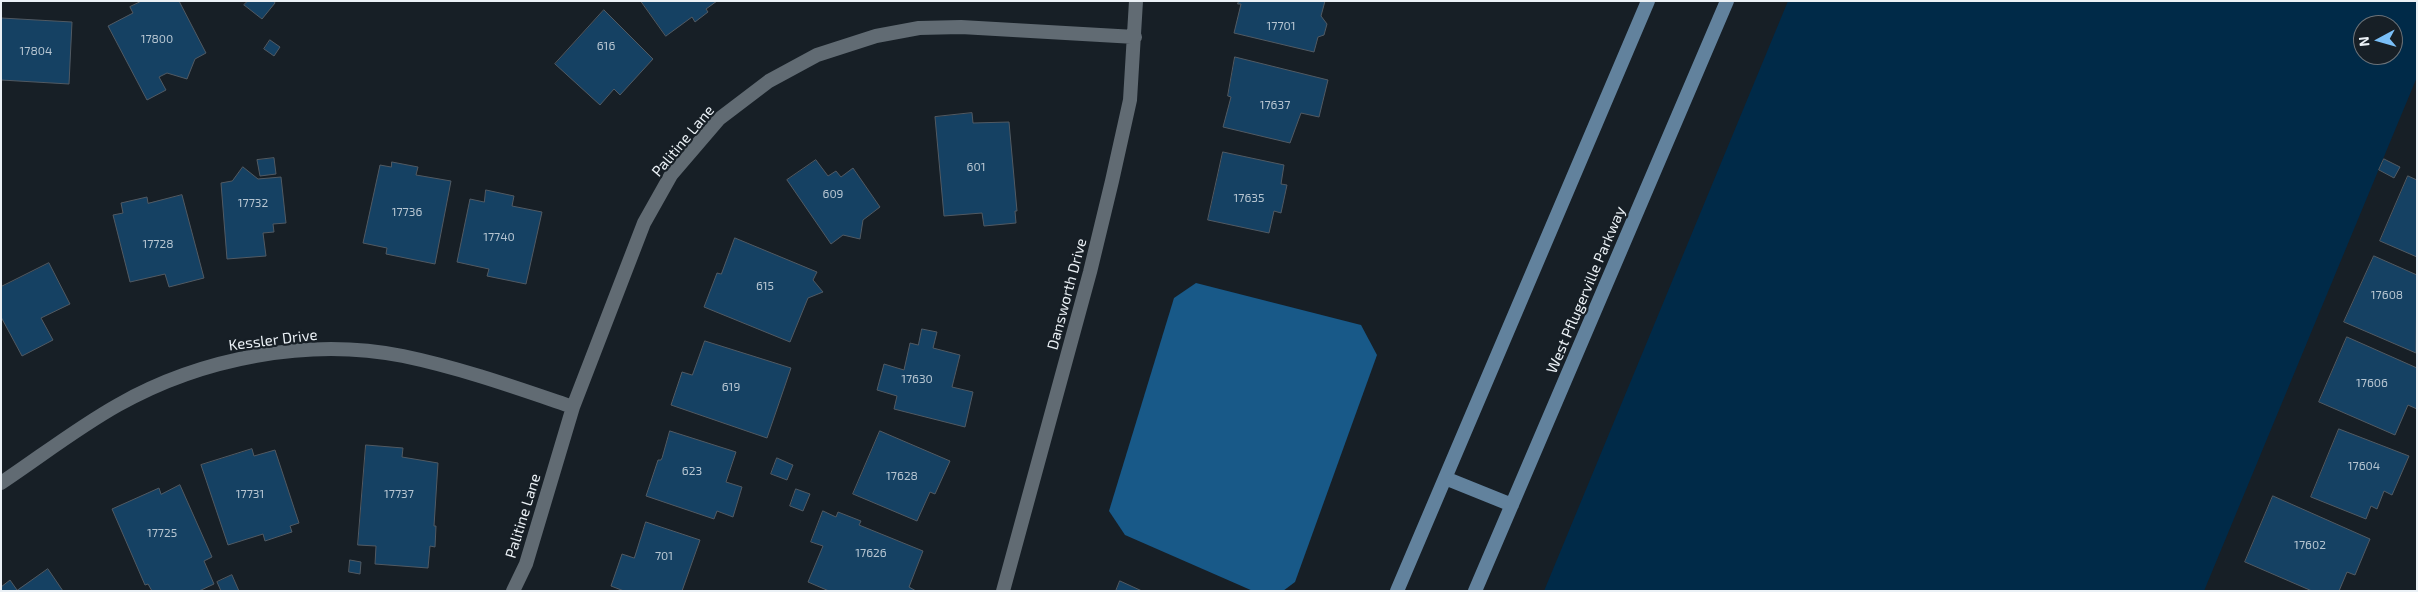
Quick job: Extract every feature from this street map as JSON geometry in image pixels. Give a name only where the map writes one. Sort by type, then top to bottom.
[{"type":"main road","points":[[1396,591],[1648,1]]},
{"type":"main road","name":"West Pflugerville Parkway","points":[[1475,591],[1727,1]]},
{"type":"main road","points":[[1445,478],[1512,504]]},
{"type":"street","name":"Dansworth Drive","points":[[1003,591],[1090,272],[1110,190],[1130,100],[1136,1]]},
{"type":"street","name":"Palitine Lane","points":[[513,591],[526,564],[573,407],[644,223],[671,175],[720,119],[769,81],[817,55],[876,36],[919,28],[961,27],[1135,37]]},
{"type":"street","name":"Kessler Drive","points":[[1,483],[118,405],[174,379],[225,362],[286,352],[340,350],[401,356],[461,370],[573,407]]},
{"type":"shaded area","points":[[1788,1],[2417,1],[2417,77],[2204,591],[1544,591]]},
{"type":"shaded area","points":[[1196,283],[1361,325],[1377,355],[1295,582],[1283,591],[1253,591],[1125,535],[1109,511],[1174,298]]},
{"type":"building","points":[[142,1],[179,1],[206,53],[195,59],[187,79],[167,73],[159,77],[166,90],[147,100],[108,26],[133,13],[130,7]]},
{"type":"building","points":[[248,1],[274,1],[275,3],[262,19],[244,5]]},
{"type":"building","points":[[641,1],[717,1],[706,9],[708,12],[695,22],[692,17],[666,36]]},
{"type":"building","points":[[1239,1],[1325,1],[1321,16],[1327,24],[1324,35],[1318,37],[1314,52],[1234,33],[1241,4],[1238,4]]},
{"type":"building","points":[[604,10],[653,59],[620,95],[614,89],[600,105],[555,64]]},
{"type":"building","points":[[1,18],[72,22],[69,84],[1,80]]},
{"type":"building","points":[[270,40],[280,47],[274,56],[264,49]]},
{"type":"building","points":[[1235,57],[1328,80],[1319,117],[1301,113],[1290,143],[1223,127],[1231,97],[1228,96]]},
{"type":"building","points":[[972,113],[973,123],[1009,122],[1017,211],[1015,211],[1016,223],[984,226],[982,213],[944,216],[935,117]]},
{"type":"building","points":[[1223,152],[1284,165],[1281,184],[1287,185],[1281,213],[1274,211],[1269,233],[1208,220]]},
{"type":"building","points":[[274,158],[276,174],[260,176],[257,160]]},
{"type":"building","points":[[2384,159],[2400,167],[2394,178],[2379,170]]},
{"type":"building","points":[[816,160],[828,176],[836,171],[841,177],[853,168],[880,207],[863,220],[860,239],[843,235],[831,244],[787,180]]},
{"type":"building","points":[[392,162],[418,167],[416,175],[451,181],[435,264],[386,254],[387,248],[363,243],[380,165],[391,167]]},
{"type":"building","points":[[243,167],[258,179],[281,177],[286,223],[273,224],[274,232],[263,233],[266,256],[227,259],[221,183],[232,181]]},
{"type":"building","points":[[2408,176],[2417,180],[2417,257],[2380,241]]},
{"type":"building","points":[[486,190],[514,196],[512,206],[542,212],[526,284],[487,276],[489,269],[457,262],[470,199],[484,202]]},
{"type":"building","points":[[182,195],[204,278],[169,287],[165,274],[130,282],[113,215],[123,213],[121,203],[147,197],[148,203]]},
{"type":"building","points":[[735,238],[817,272],[813,280],[823,292],[808,298],[790,342],[704,307],[717,273],[721,274]]},
{"type":"building","points":[[2374,256],[2417,275],[2416,353],[2344,322]]},
{"type":"building","points":[[49,263],[70,304],[41,318],[53,340],[22,356],[1,317],[1,287]]},
{"type":"building","points":[[922,329],[937,332],[933,348],[960,355],[952,387],[973,392],[965,427],[894,409],[897,396],[877,390],[884,364],[904,370],[910,343],[918,345]]},
{"type":"building","points":[[2347,337],[2417,368],[2417,409],[2408,405],[2395,435],[2319,402]]},
{"type":"building","points":[[705,341],[791,368],[767,438],[671,405],[682,372],[692,375]]},
{"type":"building","points":[[2339,429],[2409,456],[2392,495],[2384,491],[2377,509],[2371,506],[2366,519],[2311,497]]},
{"type":"building","points":[[670,431],[736,452],[726,482],[742,487],[733,517],[717,511],[714,519],[646,496],[658,460],[662,458]]},
{"type":"building","points":[[880,431],[950,461],[935,494],[930,492],[917,521],[853,494]]},
{"type":"building","points":[[366,445],[403,448],[402,457],[438,463],[434,526],[436,526],[435,547],[430,546],[428,568],[375,564],[376,546],[358,545]]},
{"type":"building","points":[[252,449],[254,456],[275,450],[299,523],[290,526],[292,532],[265,541],[263,534],[228,545],[201,465]]},
{"type":"building","points":[[777,458],[793,465],[787,480],[771,474]]},
{"type":"building","points":[[180,485],[212,557],[204,561],[214,584],[199,591],[152,591],[148,584],[145,585],[112,509],[159,488],[161,494]]},
{"type":"building","points":[[796,489],[810,494],[803,511],[790,506]]},
{"type":"building","points":[[2273,496],[2370,539],[2355,575],[2347,572],[2339,591],[2312,591],[2245,562]]},
{"type":"building","points":[[823,511],[836,517],[838,512],[861,521],[859,525],[923,551],[909,587],[916,591],[829,591],[808,582],[823,546],[811,542]]},
{"type":"building","points":[[646,522],[700,540],[682,591],[624,591],[611,586],[622,554],[634,558]]},
{"type":"building","points":[[350,560],[361,562],[360,574],[349,572]]},
{"type":"building","points":[[48,569],[63,591],[1,591],[1,587],[10,580],[17,590]]},
{"type":"building","points":[[232,575],[239,591],[221,591],[217,582]]},
{"type":"building","points":[[1120,581],[1142,591],[1116,591]]}]
